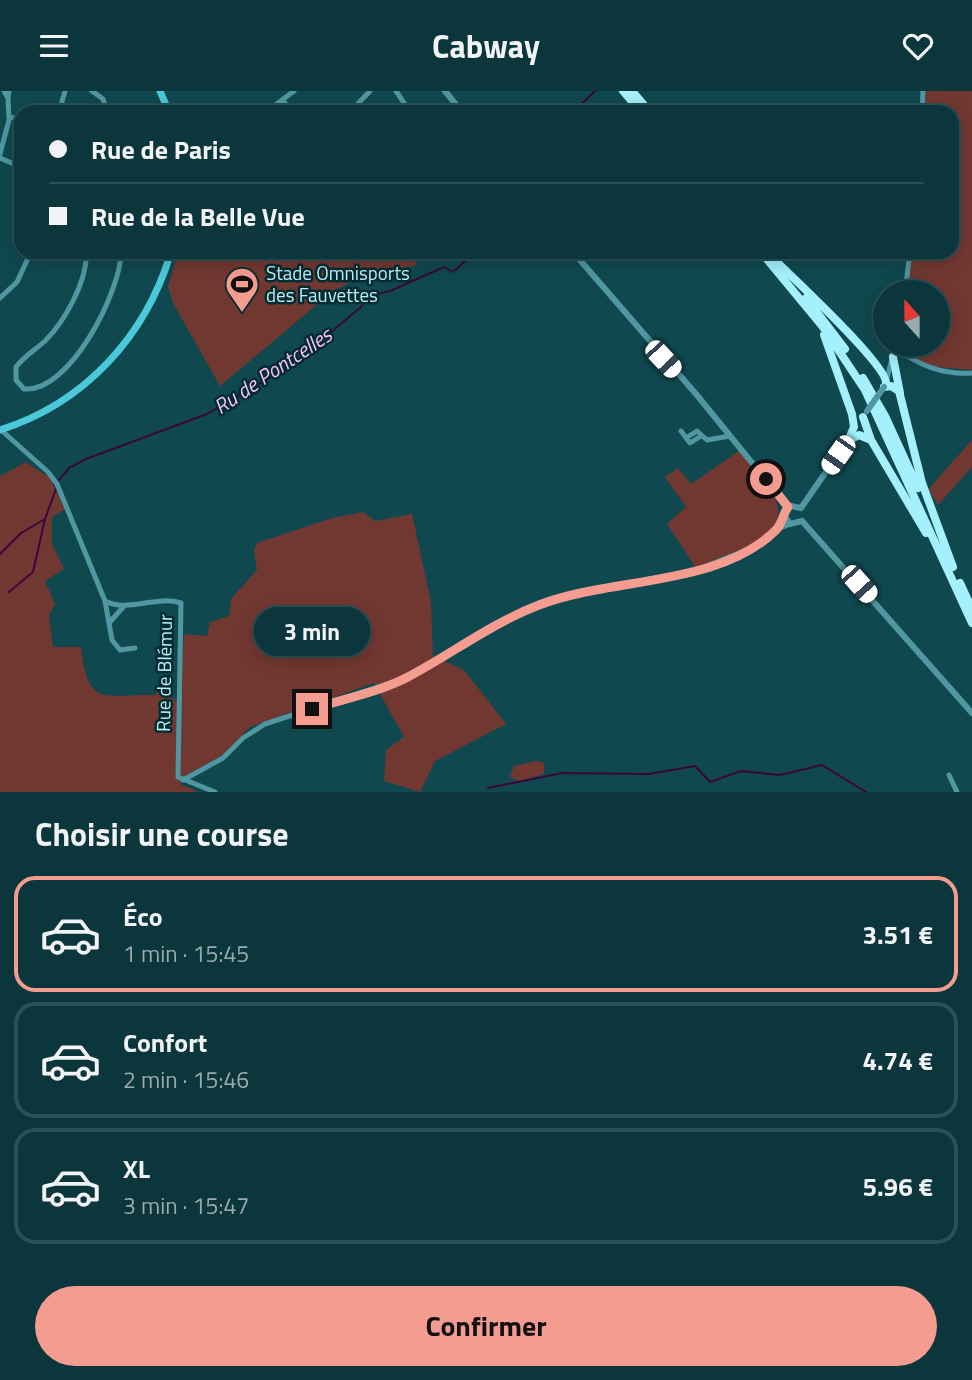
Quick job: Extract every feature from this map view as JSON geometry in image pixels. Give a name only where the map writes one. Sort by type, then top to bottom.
[{"type":"highway","points":[[623,91],[635,105]]},
{"type":"highway","points":[[632,91],[644,105]]},
{"type":"highway","points":[[767,259],[836,345],[870,400],[972,624]]},
{"type":"highway","points":[[774,259],[835,334],[869,387],[972,609]]},
{"type":"highway","points":[[775,259],[872,359],[885,374],[885,385],[893,387],[900,395]]},
{"type":"highway","points":[[790,286],[830,347],[854,424],[848,439]]},
{"type":"highway","points":[[872,359],[885,364],[890,357]]},
{"type":"highway","points":[[895,357],[900,395],[922,483],[953,567]]},
{"type":"highway","points":[[850,408],[856,415],[865,414],[871,440],[920,521],[972,624]]},
{"type":"highway","points":[[848,439],[859,435],[871,440]]},
{"type":"main road","points":[[1,428],[41,413],[82,387],[109,362],[136,328],[157,291],[168,259]]},
{"type":"street","points":[[0,156],[9,117],[9,95],[4,91]]},
{"type":"street","points":[[92,91],[103,99],[105,105]]},
{"type":"street","points":[[276,105],[295,91]]},
{"type":"street","points":[[358,105],[370,91]]},
{"type":"street","points":[[445,91],[456,105]]},
{"type":"street","points":[[283,100],[286,105]]},
{"type":"street","points":[[9,117],[14,118]]},
{"type":"street","points":[[0,298],[17,282],[28,259]]},
{"type":"street","points":[[86,259],[85,272],[63,315],[50,335],[16,367],[16,380],[24,389],[37,387],[51,379],[83,347],[109,304],[121,269],[121,259]]},
{"type":"street","points":[[579,259],[788,507],[801,508]]},
{"type":"street","points":[[906,280],[909,259]]},
{"type":"street","points":[[892,357],[885,385],[801,508],[802,521],[972,713]]},
{"type":"street","points":[[904,357],[954,374],[972,373]]},
{"type":"street","points":[[1,428],[8,439],[48,472],[57,484],[105,601],[112,640],[117,648],[135,648]]},
{"type":"street","points":[[681,431],[690,443],[701,436],[707,440],[730,436]]},
{"type":"street","points":[[778,529],[788,507]]},
{"type":"street","points":[[784,515],[790,524]]},
{"type":"street","points":[[181,780],[223,758],[243,738],[265,724],[407,678],[497,624],[538,605],[573,593],[694,571],[756,546],[778,529],[802,521]]},
{"type":"street","name":"Rue de Blémur","points":[[105,601],[124,606],[147,602],[181,603],[181,780]]},
{"type":"street","points":[[110,622],[124,606]]},
{"type":"street","points":[[949,775],[957,792]]},
{"type":"street","points":[[181,780],[215,792]]},
{"type":"shaded area","points":[[926,91],[972,91],[972,370],[937,367],[915,360],[919,357],[950,357],[950,280],[909,280],[910,259],[959,259],[959,105],[925,105]]},
{"type":"shaded area","name":"Stade Omnisports des Fauvettes","points":[[176,259],[414,259],[417,265],[361,277],[333,291],[220,386],[174,305],[168,287]]},
{"type":"shaded area","points":[[972,440],[972,467],[938,505],[929,490]]},
{"type":"shaded area","points":[[739,451],[773,494],[777,503],[777,524],[753,545],[696,568],[667,524],[686,507],[665,477],[678,468],[691,484]]},
{"type":"shaded area","points":[[26,462],[50,478],[65,509],[52,517],[52,544],[64,569],[45,581],[55,604],[49,615],[53,647],[81,647],[88,680],[93,689],[101,694],[154,695],[158,692],[180,702],[184,634],[207,636],[210,622],[229,616],[231,599],[257,570],[254,550],[257,543],[332,518],[363,512],[375,521],[412,514],[431,602],[433,656],[464,670],[506,724],[435,761],[420,792],[384,781],[386,750],[404,737],[374,683],[250,727],[224,754],[183,777],[180,784],[199,792],[0,792],[0,476]]},
{"type":"shaded area","points":[[536,761],[544,763],[544,774],[518,781],[510,777],[514,766]]},
{"type":"waterway","name":"Ru de Pontcelles","points":[[580,105],[595,91]]},
{"type":"waterway","name":"Ru de Pontcelles","points":[[59,480],[69,468],[86,459],[207,414],[292,365],[361,307],[365,297],[390,291],[444,267],[453,272],[467,259]]},
{"type":"waterway","name":"Ru de Pontcelles","points":[[0,554],[21,533],[45,519],[56,489]]},
{"type":"waterway","name":"Ru de Pontcelles","points":[[9,592],[33,572],[45,519]]},
{"type":"waterway","points":[[488,788],[562,773],[649,774],[695,766],[710,782],[741,771],[780,775],[822,765],[866,792]]},
{"type":"place","name":"Stade Omnisports des Fauvettes","points":[[242,314]]},
{"type":"route","points":[[312,709],[407,678],[497,624],[538,605],[573,593],[694,571],[756,546],[778,529],[788,507],[766,479]]}]
